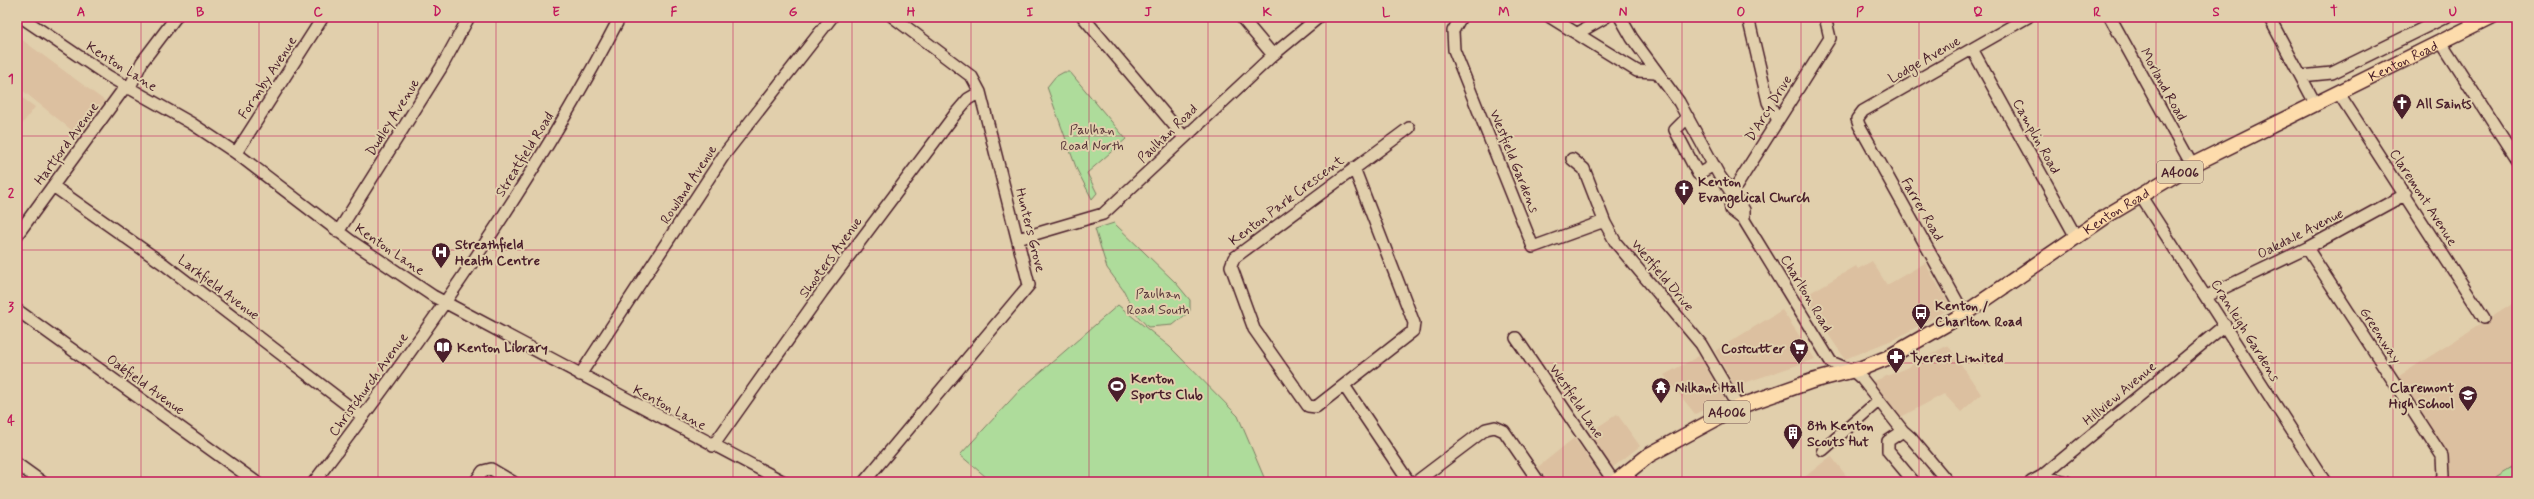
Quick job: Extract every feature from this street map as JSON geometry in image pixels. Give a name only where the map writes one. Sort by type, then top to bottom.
[{"type":"main road","name":"Kenton Road","points":[[1853,371],[1887,358],[1964,314],[2140,195],[2192,165],[2440,42],[2473,21],[2491,17]]},
{"type":"main road","name":"A4006","points":[[1614,482],[1629,477],[1677,439],[1738,407],[1812,381],[1853,371]]},
{"type":"street","name":"Kenton Lane","points":[[21,17],[127,88],[191,123],[236,153],[338,232],[389,268],[446,303],[713,446],[784,482]]},
{"type":"street","name":"Hartford Avenue","points":[[17,235],[127,88],[142,62],[176,17]]},
{"type":"street","name":"Formby Avenue","points":[[236,153],[323,17]]},
{"type":"street","name":"Dudley Avenue","points":[[338,232],[441,68],[469,17]]},
{"type":"street","name":"Streatfield Road","points":[[446,303],[554,135],[591,74],[620,17]]},
{"type":"street","name":"Rowland Avenue","points":[[580,375],[724,155],[832,17]]},
{"type":"street","name":"Hunters Grove","points":[[864,482],[1029,285],[980,92],[972,77],[893,17]]},
{"type":"street","points":[[1083,17],[1184,137]]},
{"type":"street","points":[[1241,17],[1273,55]]},
{"type":"street","name":"Paulhan Road","points":[[1018,239],[1103,214],[1273,55],[1319,17]]},
{"type":"street","name":"Westfield Gardens","points":[[1461,17],[1453,31],[1454,50],[1533,247],[1599,223],[1605,223]]},
{"type":"street","points":[[1550,17],[1637,71],[1656,72]]},
{"type":"street","points":[[1578,33],[1606,17]]},
{"type":"street","name":"Charlton Road","points":[[1620,17],[1688,117],[1714,166],[1731,194],[1744,210],[1744,220],[1831,362],[1853,371]]},
{"type":"street","points":[[1748,17],[1768,102],[1778,120]]},
{"type":"street","name":"D'Arcy Drive","points":[[1731,194],[1830,38],[1825,17]]},
{"type":"street","name":"Lodge Avenue","points":[[1857,119],[1863,111],[2028,17]]},
{"type":"street","name":"Morland Road","points":[[2110,17],[2192,165]]},
{"type":"street","points":[[2269,17],[2315,103]]},
{"type":"street","name":"Kenton Road","points":[[2301,76],[2332,73],[2446,17]]},
{"type":"street","points":[[2440,42],[2517,160]]},
{"type":"street","name":"Camplin Road","points":[[1972,49],[2076,237]]},
{"type":"street","name":"Shooters Avenue","points":[[713,446],[822,292],[956,113],[968,99],[980,92]]},
{"type":"street","name":"Claremont Avenue","points":[[2338,92],[2406,194],[2484,318]]},
{"type":"street","points":[[1688,117],[1675,130],[1698,174],[1714,166]]},
{"type":"street","name":"Farrer Road","points":[[1857,119],[1964,314]]},
{"type":"street","name":"Kenton Park Crescent","points":[[1354,168],[1414,323],[1413,331],[1345,387],[1316,407],[1308,406],[1254,329],[1231,266],[1234,258],[1354,168],[1409,128]]},
{"type":"street","name":"Westfield Drive","points":[[1572,159],[1584,169],[1605,223],[1616,242],[1701,344],[1738,407]]},
{"type":"street","name":"Larkfield Avenue","points":[[53,186],[165,265],[363,417]]},
{"type":"street","name":"Oakdale Avenue","points":[[2207,296],[2307,248],[2406,194]]},
{"type":"street","name":"Cranleigh Gardens","points":[[2140,195],[2207,296],[2325,482]]},
{"type":"street","name":"Greenway","points":[[2307,248],[2442,456],[2443,476],[2440,482]]},
{"type":"street","name":"Christchurch Avenue","points":[[314,482],[446,303]]},
{"type":"street","name":"Oakfield Avenue","points":[[17,310],[256,482]]},
{"type":"street","name":"Hillview Avenue","points":[[2031,482],[2042,476],[2225,325]]},
{"type":"street","name":"Westfield Lane","points":[[1516,338],[1614,482]]},
{"type":"street","points":[[1853,371],[1862,379],[1903,431],[1912,438],[1948,482]]},
{"type":"street","points":[[1345,387],[1409,482]]},
{"type":"street","points":[[1823,450],[1878,401]]},
{"type":"street","points":[[1416,482],[1486,429],[1495,427],[1504,431],[1539,482]]},
{"type":"street","points":[[1903,431],[1888,441],[1888,451],[1914,482]]},
{"type":"street","points":[[17,464],[42,482]]},
{"type":"street","points":[[475,482],[483,471],[491,469],[513,482]]},
{"type":"street","points":[[2042,476],[2067,482]]},
{"type":"shaded area","points":[[17,36],[105,101],[79,136],[17,86]]},
{"type":"shaded area","points":[[17,94],[35,107],[17,131]]},
{"type":"shaded area","points":[[1872,261],[1887,285],[1925,263],[1951,308],[1897,338],[1845,359],[1803,297],[1856,266],[1858,269]]},
{"type":"shaded area","name":"Claremont High School","points":[[2517,301],[2517,482],[2447,482],[2447,459],[2396,378]]},
{"type":"shaded area","points":[[1782,310],[1815,359],[1735,386],[1715,351]]},
{"type":"shaded area","points":[[1948,345],[1981,394],[1961,412],[1944,394],[1899,418],[1872,382],[1906,368]]},
{"type":"shaded area","points":[[1699,356],[1725,399],[1695,414],[1664,375]]},
{"type":"shaded area","points":[[1617,414],[1640,446],[1612,468],[1589,433]]},
{"type":"shaded area","points":[[1574,438],[1601,476],[1594,482],[1549,482],[1538,467]]},
{"type":"shaded area","points":[[1831,456],[1851,482],[1802,482],[1801,480]]},
{"type":"green space","name":"Paulhan Road North","points":[[1064,72],[1070,72],[1126,139],[1087,173],[1097,193],[1092,199],[1077,170],[1047,87],[1055,77]]},
{"type":"green space","name":"Paulhan Road South","points":[[1114,223],[1176,283],[1190,300],[1190,311],[1173,325],[1148,327],[1134,312],[1124,291],[1107,268],[1095,229]]},
{"type":"green space","name":"Kenton Sports Club","points":[[1118,305],[1170,347],[1238,416],[1266,482],[992,482],[960,455],[1020,390]]},
{"type":"green space","points":[[2517,465],[2517,482],[2489,482]]},
{"type":"place","name":"All Saints","points":[[2402,120]]},
{"type":"place","name":"Kenton Evangelical Church","points":[[1684,206]]},
{"type":"place","name":"Streathfield Health Centre","points":[[441,269]]},
{"type":"place","name":"Kenton / Charlton Road","points":[[1921,330]]},
{"type":"place","name":"Kenton Library","points":[[443,364]]},
{"type":"place","name":"Costcutter","points":[[1799,365]]},
{"type":"place","name":"Tyerest Limited","points":[[1896,374]]},
{"type":"place","name":"Kenton Sports Club","points":[[1117,403]]},
{"type":"place","name":"Nilkant Hall","points":[[1661,404]]},
{"type":"place","name":"Claremont High School","points":[[2468,412]]},
{"type":"place","name":"8th Kenton Scouts Hut","points":[[1793,450]]}]
